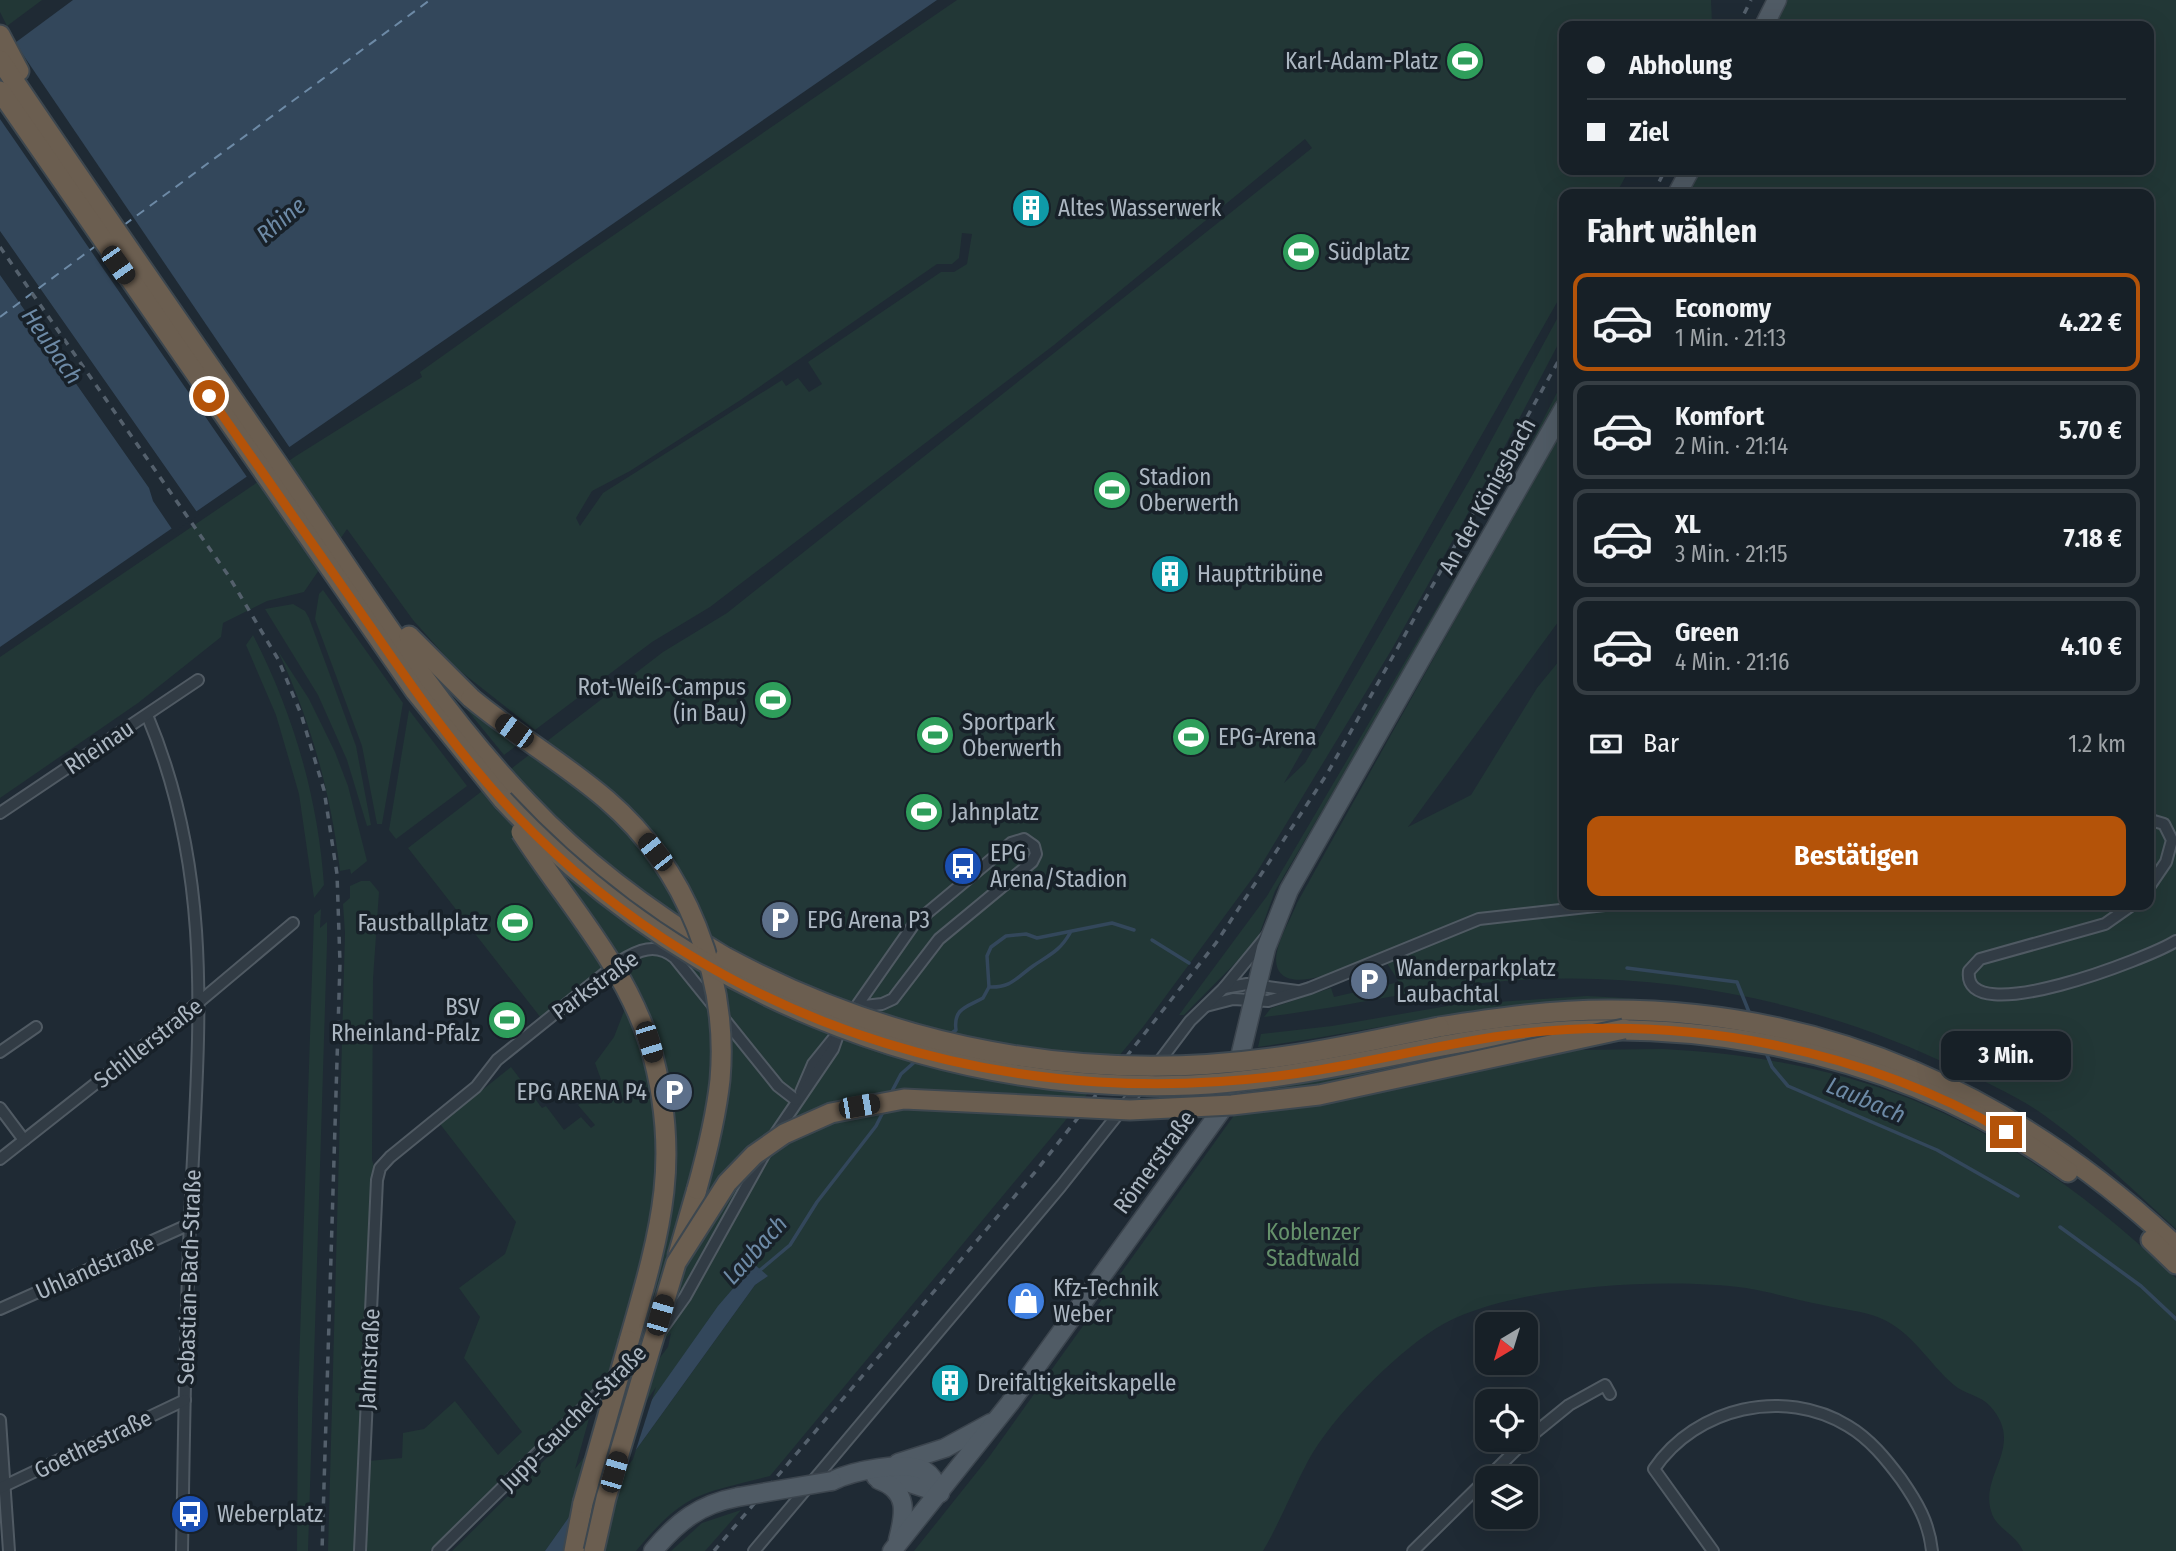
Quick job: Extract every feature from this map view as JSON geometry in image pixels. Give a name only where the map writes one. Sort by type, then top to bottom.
[{"type":"highway","points":[[0,35],[19,71],[31,105]]},
{"type":"highway","points":[[0,60],[460,724],[544,820],[606,875],[676,926],[757,974],[815,1001],[910,1034],[982,1052],[1054,1063],[1139,1067],[1273,1058],[1439,1027],[1572,1011],[1644,1011],[1749,1023],[1882,1058],[1977,1100],[2071,1158],[2176,1246]]},
{"type":"highway","points":[[0,91],[6,106],[408,680],[503,800],[561,858],[608,898],[669,942],[715,970],[788,1007],[916,1054],[982,1069],[1088,1084],[1204,1084],[1317,1070],[1522,1033],[1624,1029],[1686,1032],[1765,1044],[1855,1065],[1920,1089],[1990,1123],[2055,1162],[2124,1216],[2176,1264]]},
{"type":"highway","points":[[311,512],[337,537],[409,636],[455,684],[489,713],[590,786],[624,816],[655,852],[690,909],[715,992],[721,1055],[713,1128],[606,1498],[594,1551]]},
{"type":"highway","points":[[503,800],[535,852],[596,936],[625,983],[643,1024],[656,1064],[667,1128],[666,1189],[658,1236],[589,1477],[573,1551]]},
{"type":"highway","points":[[676,1263],[715,1199],[754,1155],[805,1122],[859,1106],[936,1099],[1130,1110],[1271,1102],[1319,1095],[1624,1029]]},
{"type":"main road","points":[[1766,21],[1777,0]]},
{"type":"main road","name":"An der Königsbach","points":[[1451,608],[1559,417]]},
{"type":"main road","name":"Römerstraße","points":[[894,1549],[997,1420],[1220,1112],[1234,1082],[1272,930],[1294,880],[1451,608]]},
{"type":"main road","points":[[891,1468],[945,1448],[997,1420]]},
{"type":"main road","points":[[832,1481],[845,1475],[910,1467],[924,1471],[932,1478],[940,1493]]},
{"type":"main road","points":[[653,1551],[678,1524],[697,1510],[738,1497],[869,1477],[895,1478],[940,1493]]},
{"type":"main road","points":[[869,1477],[891,1486],[903,1499],[904,1516],[894,1549]]},
{"type":"street","name":"Rheinau","points":[[0,813],[198,680]]},
{"type":"street","name":"Sebastian-Bach-Straße","points":[[147,715],[163,754],[189,855],[196,902],[200,1002],[190,1224],[182,1551]]},
{"type":"street","points":[[2154,822],[2164,824],[2172,840],[2166,862],[2154,880]]},
{"type":"street","name":"Jupp-Gauchel-Straße","points":[[438,1551],[665,1326],[685,1297],[813,1065],[918,920],[1016,840],[1024,839],[1034,846],[1037,854],[1032,863],[939,939],[893,999],[882,1004],[856,1007]]},
{"type":"street","points":[[1224,988],[1235,984],[1268,1001],[1300,991],[1479,919],[1560,910]]},
{"type":"street","points":[[2125,910],[2098,926],[1980,959],[1969,971],[1970,984],[1978,992],[1991,996],[2025,992],[2134,961],[2176,941]]},
{"type":"street","name":"Schillerstraße","points":[[0,1159],[200,1002],[293,923]]},
{"type":"street","points":[[754,1551],[1079,1165],[1204,1007],[1224,988],[1255,946],[1272,930]]},
{"type":"street","name":"Parkstraße","points":[[380,1168],[476,1087],[497,1060],[619,962],[641,950],[658,948],[675,958],[778,1086],[798,1096]]},
{"type":"street","points":[[1204,1007],[1255,993],[1300,991]]},
{"type":"street","points":[[0,1052],[36,1027]]},
{"type":"street","points":[[0,1108],[24,1140]]},
{"type":"street","name":"Jahnstraße","points":[[360,1551],[380,1168]]},
{"type":"street","name":"Uhlandstraße","points":[[0,1309],[190,1224]]},
{"type":"street","points":[[1538,1430],[1570,1405],[1605,1385],[1610,1394]]},
{"type":"street","name":"Goethestraße","points":[[2,1488],[185,1400]]},
{"type":"street","points":[[1713,1551],[1654,1469],[1665,1452],[1685,1436],[1732,1412],[1785,1406],[1814,1410],[1850,1427],[1870,1442],[1892,1466],[1922,1510],[1932,1551]]},
{"type":"street","points":[[0,1420],[2,1488],[9,1551]]},
{"type":"street","points":[[1413,1551],[1514,1452]]},
{"type":"green space","points":[[0,0],[42,0],[7,26],[0,12]]},
{"type":"green space","points":[[957,0],[1711,0],[1712,21],[1559,21],[1559,175],[1626,175],[1619,189],[1559,189],[1559,299],[1284,783],[1305,763],[1473,474],[1559,315],[1559,343],[1496,463],[1392,649],[1257,872],[1143,1027],[770,1476],[695,1498],[668,1517],[636,1551],[563,1551],[755,1285],[767,1276],[754,1264],[735,1285],[545,1551],[452,1551],[574,1431],[564,1420],[430,1551],[365,1551],[368,1461],[402,1458],[403,1433],[424,1429],[455,1401],[498,1455],[522,1432],[464,1358],[480,1317],[459,1288],[505,1254],[516,1222],[440,1124],[511,1067],[542,1108],[546,1106],[564,1130],[581,1117],[591,1128],[595,1125],[578,1105],[603,1085],[595,1063],[614,1037],[626,1006],[606,967],[541,1018],[408,848],[663,652],[727,613],[1312,148],[1305,139],[1054,345],[710,607],[652,642],[535,730],[455,667],[413,620],[347,529],[304,592],[267,601],[223,623],[221,637],[138,703],[0,798],[0,657],[296,456],[422,377],[420,372],[573,263]],"holes":[[[962,233],[972,234],[967,264],[954,272],[941,272],[808,362],[822,384],[809,392],[798,378],[786,386],[782,380],[603,493],[580,526],[576,518],[592,491],[630,471],[739,401],[937,264],[952,264],[959,258]],[[860,1095],[845,1116],[781,1144],[800,1115]],[[671,1333],[668,1347],[575,1469],[590,1415]]]},
{"type":"green space","points":[[1782,0],[2176,0],[2176,1229],[2082,1144],[2016,1098],[1906,1046],[1852,1025],[1795,1008],[1681,986],[1622,980],[1564,979],[1475,984],[1264,1017],[1271,1008],[1331,988],[1334,997],[1399,982],[1381,954],[1321,976],[1290,979],[1280,972],[1276,959],[1279,945],[1297,903],[1559,434],[1559,621],[1408,827],[1471,795],[1537,688],[1559,661],[1559,910],[2154,910],[2154,189],[1686,189],[1692,175],[2154,175],[2154,21],[1772,21]]},
{"type":"green space","points":[[1559,389],[1559,404],[1519,476],[1275,891],[1257,941],[1184,1015],[1179,1015],[1267,896],[1512,480]]},
{"type":"green space","points":[[323,590],[403,703],[382,824],[377,824],[362,746],[315,619],[319,594]]},
{"type":"green space","points":[[293,604],[305,611],[309,618],[356,746],[371,825],[367,826],[347,760],[318,695],[265,609]]},
{"type":"green space","points":[[253,635],[280,694],[309,788],[324,885],[314,898],[299,794],[276,715],[246,645]]},
{"type":"green space","points":[[278,651],[309,699],[348,786],[367,861],[351,874],[350,869],[340,871],[318,758]]},
{"type":"green space","points":[[464,706],[517,745],[504,755]]},
{"type":"green space","points":[[409,710],[467,786],[396,839],[389,830]]},
{"type":"green space","points":[[361,881],[370,881],[379,892],[373,979],[372,1160],[375,1169],[354,1551],[328,1551],[345,933],[343,904],[350,898],[350,886]]},
{"type":"green space","points":[[321,909],[320,928],[327,922],[327,943],[308,1551],[297,1551],[298,1397],[314,915]]},
{"type":"green space","points":[[1587,996],[1643,999],[1594,999],[1497,1008],[1258,1047],[1261,1034],[1332,1026],[1453,1005]]},
{"type":"green space","name":"Koblenzer Stadtwald","points":[[1663,1049],[1740,1056],[1812,1069],[1879,1088],[1942,1112],[2002,1144],[2061,1182],[2118,1226],[2176,1278],[2176,1551],[2023,1551],[1993,1517],[1991,1511],[1991,1484],[2003,1447],[2004,1434],[2000,1420],[1986,1402],[1954,1385],[1902,1331],[1880,1318],[1866,1314],[1746,1288],[1673,1284],[1586,1288],[1542,1294],[1501,1302],[1465,1314],[1435,1329],[1383,1371],[1332,1426],[1308,1461],[1263,1551],[914,1551],[989,1457],[1235,1114],[1549,1054],[1577,1050]]},
{"type":"green space","points":[[1445,1057],[1339,1081],[1247,1094],[1249,1088],[1337,1077]]},
{"type":"green space","points":[[741,1510],[705,1551],[671,1551],[702,1523]]},
{"type":"water","points":[[73,0],[937,0],[0,647],[0,54]]},
{"type":"water","points":[[754,1264],[768,1276],[755,1285],[563,1551],[545,1551],[718,1306]]},
{"type":"pier","points":[[13,40],[292,451],[249,480],[0,119],[0,50]]},
{"type":"pier","points":[[0,231],[199,515],[174,532],[153,501],[149,488],[0,275]]},
{"type":"pier","points":[[656,1387],[633,1459],[589,1521],[605,1461]]},
{"type":"waterway","name":"Laubach","points":[[949,1035],[956,1030],[959,1013],[983,998],[989,987],[987,956],[991,947],[1006,936],[1026,934],[1037,938],[1112,923],[1134,930]]},
{"type":"waterway","name":"Laubach","points":[[989,987],[1003,986],[1013,981],[1058,948],[1070,933]]},
{"type":"waterway","name":"Laubach","points":[[1152,940],[1189,963]]},
{"type":"waterway","name":"Laubach","points":[[1627,968],[1737,982],[1751,1017]]},
{"type":"waterway","name":"Laubach","points":[[1765,1050],[1772,1067],[1788,1086],[1937,1150],[2018,1196]]},
{"type":"waterway","name":"Laubach","points":[[891,1093],[901,1074],[918,1059]]},
{"type":"waterway","name":"Laubach","points":[[759,1271],[790,1245],[817,1202],[876,1126],[884,1110]]},
{"type":"waterway","name":"Laubach","points":[[2060,1227],[2141,1286],[2176,1319]]},
{"type":"ferry route","points":[[124,225],[430,0]]},
{"type":"ferry route","points":[[0,317],[97,245]]},
{"type":"railway","points":[[1740,21],[1751,0]]},
{"type":"railway","points":[[1656,189],[1662,175]]},
{"type":"railway","points":[[0,247],[228,575],[278,659],[301,714],[324,790],[337,874],[340,963],[322,1551]]},
{"type":"railway","points":[[714,1551],[1036,1171],[1216,943],[1327,774],[1559,360]]},
{"type":"place","name":"Karl-Adam-Platz","points":[[1465,61]]},
{"type":"place","name":"Altes Wasserwerk","points":[[1031,208]]},
{"type":"place","name":"Südplatz","points":[[1301,252]]},
{"type":"place","name":"Stadion Oberwerth","points":[[1112,490]]},
{"type":"place","name":"Haupttribüne","points":[[1170,574]]},
{"type":"place","name":"Rot-Weiß-Campus (in Bau)","points":[[773,700]]},
{"type":"place","name":"Sportpark Oberwerth","points":[[935,735]]},
{"type":"place","name":"EPG-Arena","points":[[1191,737]]},
{"type":"place","name":"Jahnplatz","points":[[924,812]]},
{"type":"place","name":"EPG Arena/Stadion","points":[[963,866]]},
{"type":"place","name":"EPG Arena P3","points":[[780,920]]},
{"type":"place","name":"Faustballplatz","points":[[515,923]]},
{"type":"place","name":"Wanderparkplatz Laubachtal","points":[[1369,981]]},
{"type":"place","name":"BSV Rheinland-Pfalz","points":[[507,1020]]},
{"type":"place","name":"EPG ARENA P4","points":[[674,1092]]},
{"type":"place","name":"Kfz-Technik Weber","points":[[1026,1301]]},
{"type":"place","name":"Dreifaltigkeitskapelle","points":[[950,1383]]},
{"type":"place","name":"Weberplatz","points":[[190,1514]]},
{"type":"route","points":[[209,396],[424,703],[476,770],[516,815],[576,872],[669,942],[733,980],[813,1018],[887,1045],[962,1065],[1044,1079],[1130,1085],[1192,1085],[1237,1081],[1317,1070],[1522,1033],[1603,1029],[1686,1032],[1752,1041],[1855,1065],[1937,1097],[2006,1132]]},
{"type":"water label","name":"Rhine","points":[[281,220]]},
{"type":"water label","name":"Heubach","points":[[52,346]]}]
